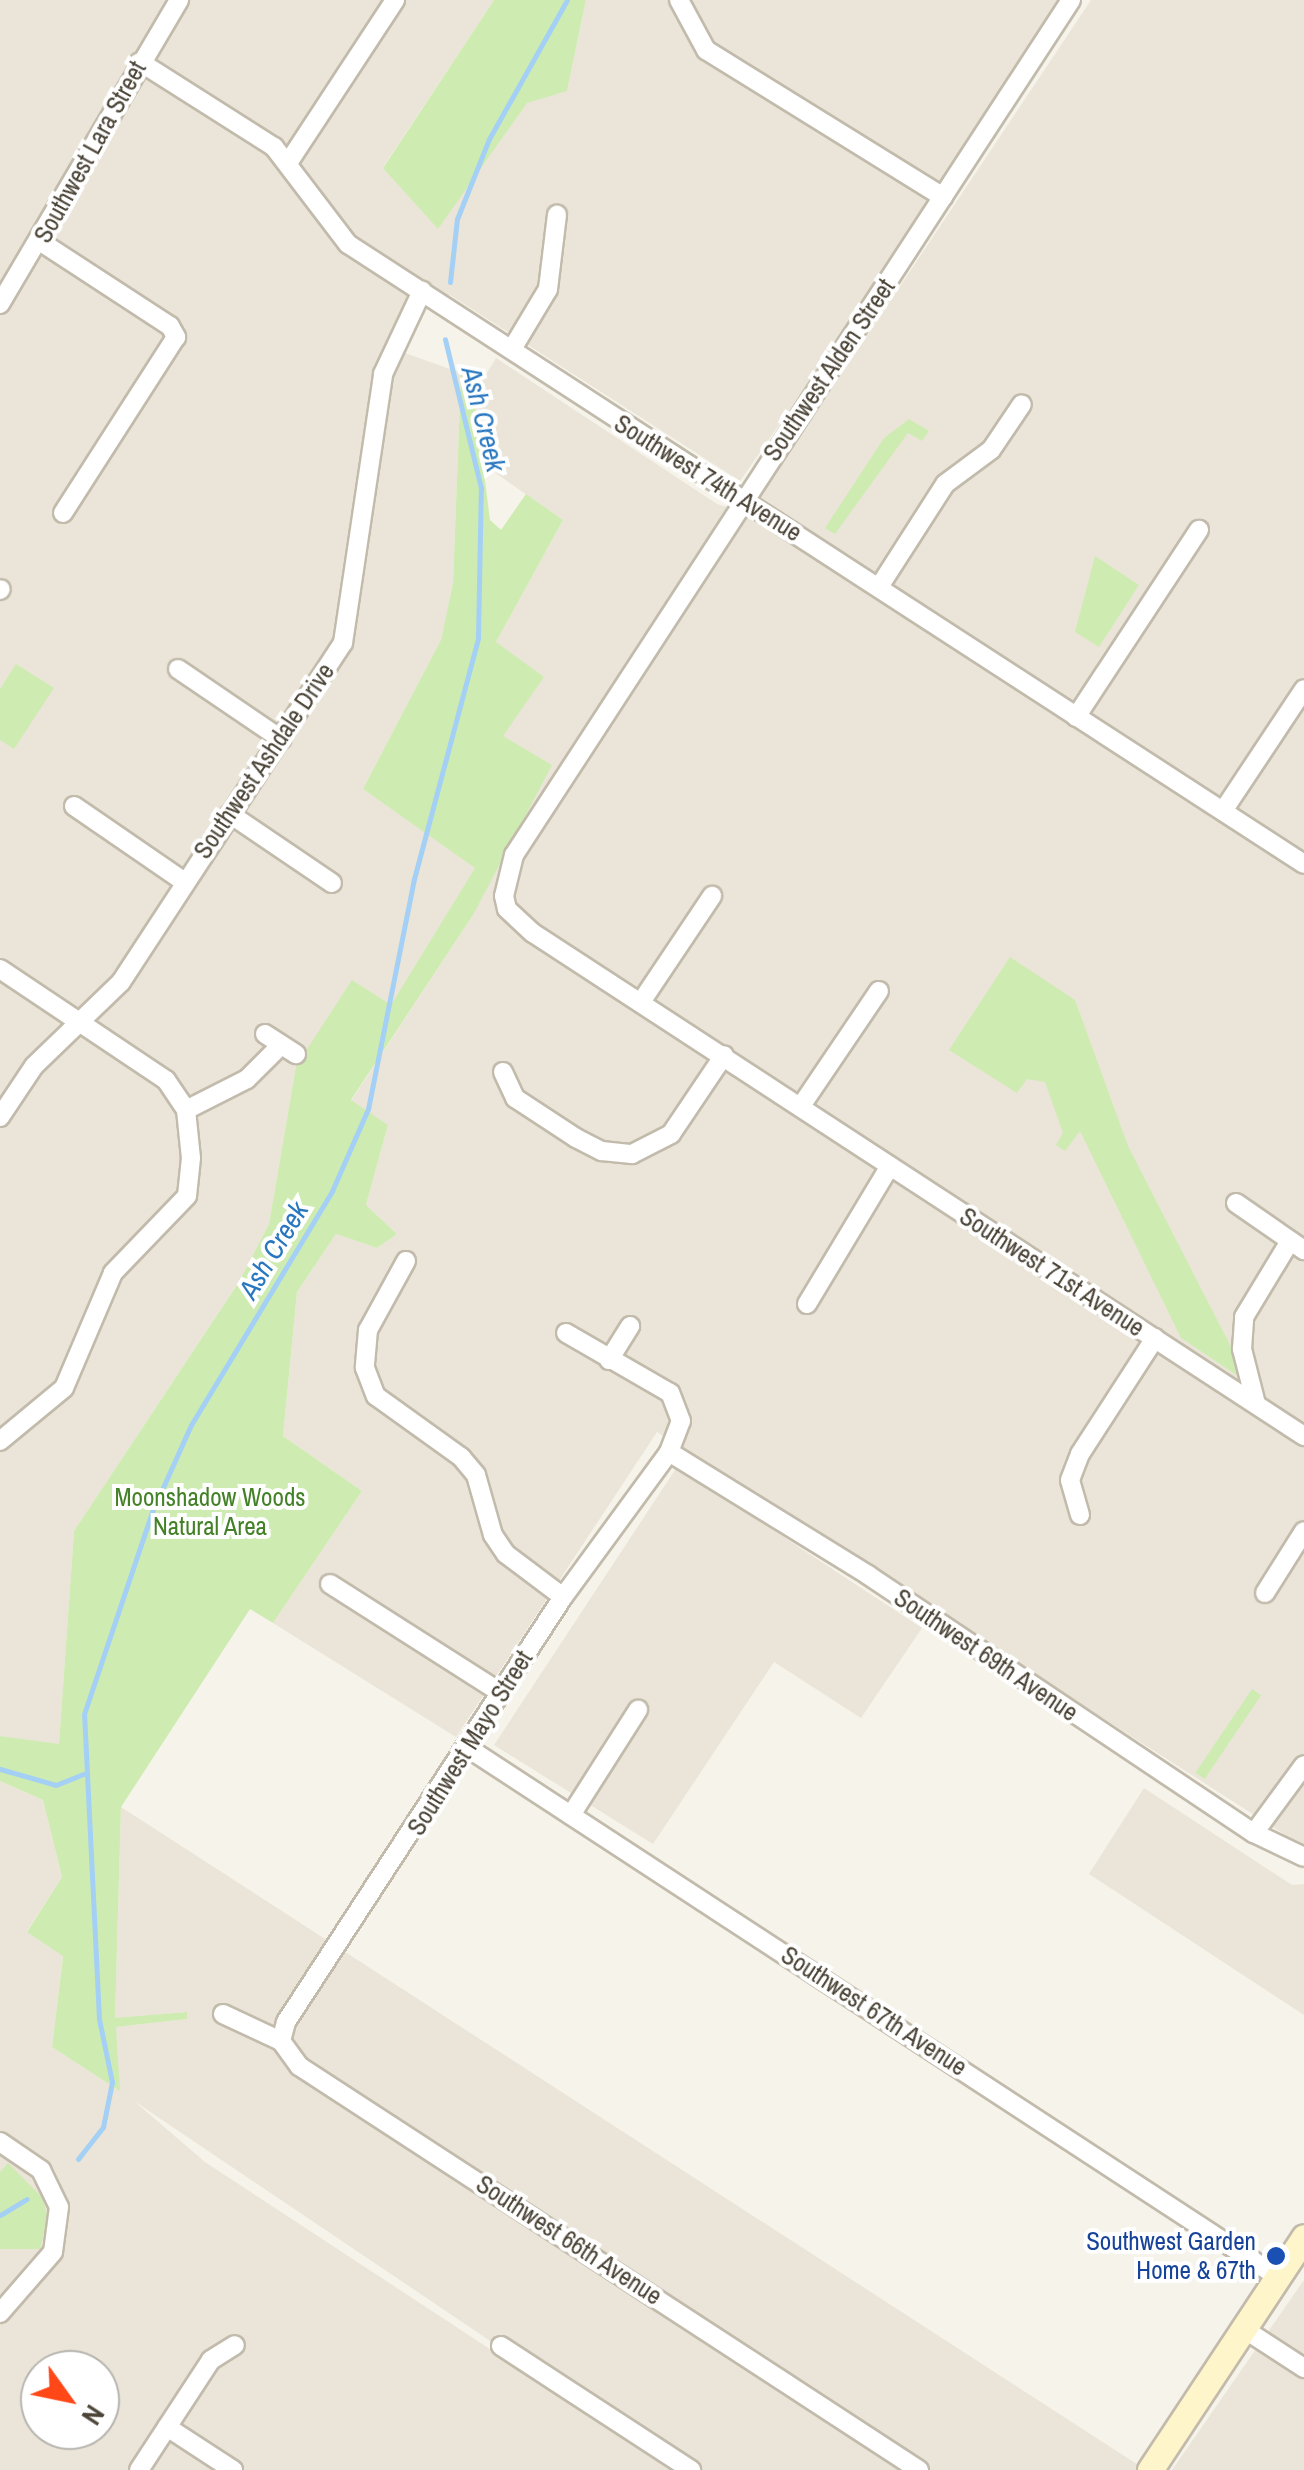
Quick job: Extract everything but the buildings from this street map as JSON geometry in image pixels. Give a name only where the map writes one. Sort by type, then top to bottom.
[{"type":"street","name":"Southwest Lara Street","points":[[0,304],[41,242],[140,62],[179,0]]},
{"type":"street","points":[[288,163],[395,0]]},
{"type":"street","points":[[680,0],[706,50],[942,197]]},
{"type":"street","name":"Southwest Alden Street","points":[[504,896],[514,855],[1071,0]]},
{"type":"street","name":"Southwest 74th Avenue","points":[[140,62],[274,147],[337,236],[1304,864]]},
{"type":"street","points":[[512,349],[548,289],[556,215]]},
{"type":"street","points":[[41,242],[170,326],[176,338],[62,513]]},
{"type":"street","name":"Southwest Ashdale Drive","points":[[0,1118],[34,1066],[121,982],[183,881],[343,643],[383,374],[422,292]]},
{"type":"street","points":[[878,588],[945,484],[991,450],[1022,404]]},
{"type":"street","points":[[1076,718],[1200,530]]},
{"type":"street","points":[[178,669],[280,739]]},
{"type":"street","points":[[1223,811],[1304,690]]},
{"type":"street","points":[[74,806],[183,881]]},
{"type":"street","points":[[230,814],[332,883]]},
{"type":"street","name":"Southwest 71st Avenue","points":[[504,896],[532,933],[1304,1436]]},
{"type":"street","points":[[641,1002],[712,896]]},
{"type":"street","points":[[0,969],[166,1080],[186,1110],[187,1196],[113,1273],[64,1388],[0,1441]]},
{"type":"street","points":[[802,1106],[879,991]]},
{"type":"street","points":[[186,1110],[268,1065],[281,1044]]},
{"type":"street","points":[[503,1072],[515,1098],[576,1138],[602,1151],[632,1154],[660,1145],[671,1134],[724,1055]]},
{"type":"street","points":[[807,1304],[890,1166]]},
{"type":"street","points":[[1236,1203],[1297,1245],[1244,1317],[1242,1349],[1256,1404]]},
{"type":"street","points":[[406,1261],[368,1330],[365,1368],[376,1396],[461,1457],[476,1475],[493,1535],[506,1554],[562,1597]]},
{"type":"street","points":[[608,1360],[630,1326]]},
{"type":"street","points":[[566,1333],[676,1399],[682,1421],[669,1452]]},
{"type":"street","points":[[1080,1515],[1070,1480],[1080,1454],[1155,1338]]},
{"type":"street","name":"Southwest Mayo Street","points":[[281,2041],[286,2022],[468,1748],[562,1597],[669,1452]]},
{"type":"street","name":"Southwest 69th Avenue","points":[[669,1452],[868,1575],[1254,1834],[1304,1858]]},
{"type":"street","points":[[1265,1593],[1304,1531]]},
{"type":"street","points":[[330,1584],[501,1693]]},
{"type":"street","points":[[571,1815],[638,1710]]},
{"type":"street","name":"Southwest 67th Avenue","points":[[468,1748],[1278,2277]]},
{"type":"street","points":[[1254,1834],[1304,1765]]},
{"type":"street","name":"Southwest 66th Avenue","points":[[222,2014],[281,2041],[300,2066],[919,2470]]},
{"type":"street","points":[[0,2142],[41,2170],[60,2206],[53,2252],[0,2313]]},
{"type":"street","points":[[1150,2470],[1304,2237]]},
{"type":"street","points":[[1244,2328],[1304,2368]]},
{"type":"street","points":[[139,2470],[211,2360],[235,2345]]},
{"type":"street","points":[[501,2346],[691,2470]]},
{"type":"street","points":[[167,2427],[234,2470]]},
{"type":"shaded area","points":[[0,0],[494,0],[383,167],[438,228],[527,102],[567,91],[586,0],[1057,0],[867,298],[740,481],[450,295],[425,308],[405,353],[461,373],[453,583],[441,641],[363,789],[476,867],[391,1006],[296,1066],[269,1224],[239,1282],[74,1531],[59,1745],[0,1736]]},
{"type":"shaded area","points":[[1091,0],[1304,0],[1304,1847],[657,1432],[456,1737],[273,1623],[362,1491],[283,1436],[297,1292],[336,1234],[377,1248],[397,1234],[366,1205],[388,1125],[351,1101],[473,915],[503,736],[496,642],[563,520],[484,465],[474,394],[496,358],[717,504],[748,514]]},
{"type":"shaded area","points":[[677,1467],[922,1628],[861,1718],[774,1662],[653,1844],[494,1745]]},
{"type":"shaded area","points":[[0,1781],[43,1800],[62,1877],[27,1931],[63,1955],[52,2047],[119,2090],[115,2027],[187,2019],[186,2012],[115,2019],[121,1807],[1146,2470],[682,2470],[134,2101],[205,2162],[674,2470],[0,2470]]},
{"type":"shaded area","points":[[1144,1788],[1292,1885],[1304,1884],[1304,2015],[1089,1874]]},
{"type":"shaded area","points":[[1304,2280],[1304,2470],[1172,2470]]},
{"type":"green space","points":[[494,0],[586,0],[567,91],[527,103],[438,229],[383,168]]},
{"type":"green space","name":"Moonshadow Woods Natural Area","points":[[461,373],[474,394],[490,520],[501,530],[526,494],[563,520],[496,642],[544,677],[503,736],[552,765],[473,915],[351,1100],[388,1125],[366,1205],[397,1234],[377,1248],[336,1234],[297,1292],[283,1436],[362,1491],[273,1623],[250,1609],[121,1807],[115,2018],[187,2012],[187,2019],[116,2027],[120,2091],[52,2047],[63,1956],[27,1932],[62,1877],[43,1800],[0,1781],[0,1736],[59,1744],[74,1531],[239,1282],[269,1224],[296,1066],[352,980],[391,1005],[475,868],[363,789],[441,640],[453,583]]},
{"type":"green space","points":[[909,419],[929,431],[922,441],[908,433],[835,534],[825,528],[884,438]]},
{"type":"green space","points":[[1095,556],[1139,585],[1099,647],[1075,632]]},
{"type":"green space","points":[[16,664],[54,688],[14,749],[0,740],[0,689]]},
{"type":"green space","points":[[1010,957],[1075,1000],[1128,1146],[1250,1384],[1181,1338],[1080,1131],[1065,1151],[1056,1145],[1063,1133],[1045,1082],[1027,1079],[1017,1093],[949,1050]]},
{"type":"green space","points":[[1252,1689],[1261,1695],[1205,1779],[1196,1773]]},
{"type":"green space","points":[[8,2163],[42,2197],[48,2217],[40,2249],[0,2249],[0,2172]]},
{"type":"waterway","name":"Ash Creek","points":[[450,282],[457,219],[489,139],[567,0]]},
{"type":"waterway","name":"Ash Creek","points":[[78,2159],[103,2127],[112,2082],[99,2019],[84,1714],[152,1512],[191,1425],[332,1191],[368,1109],[414,879],[478,638],[481,488],[445,339]]},
{"type":"waterway","points":[[0,1769],[56,1785],[86,1773]]},
{"type":"waterway","name":"Ash Creek","points":[[0,2215],[27,2199]]},
{"type":"place","name":"Southwest Garden Home & 67th","points":[[1276,2256]]}]
